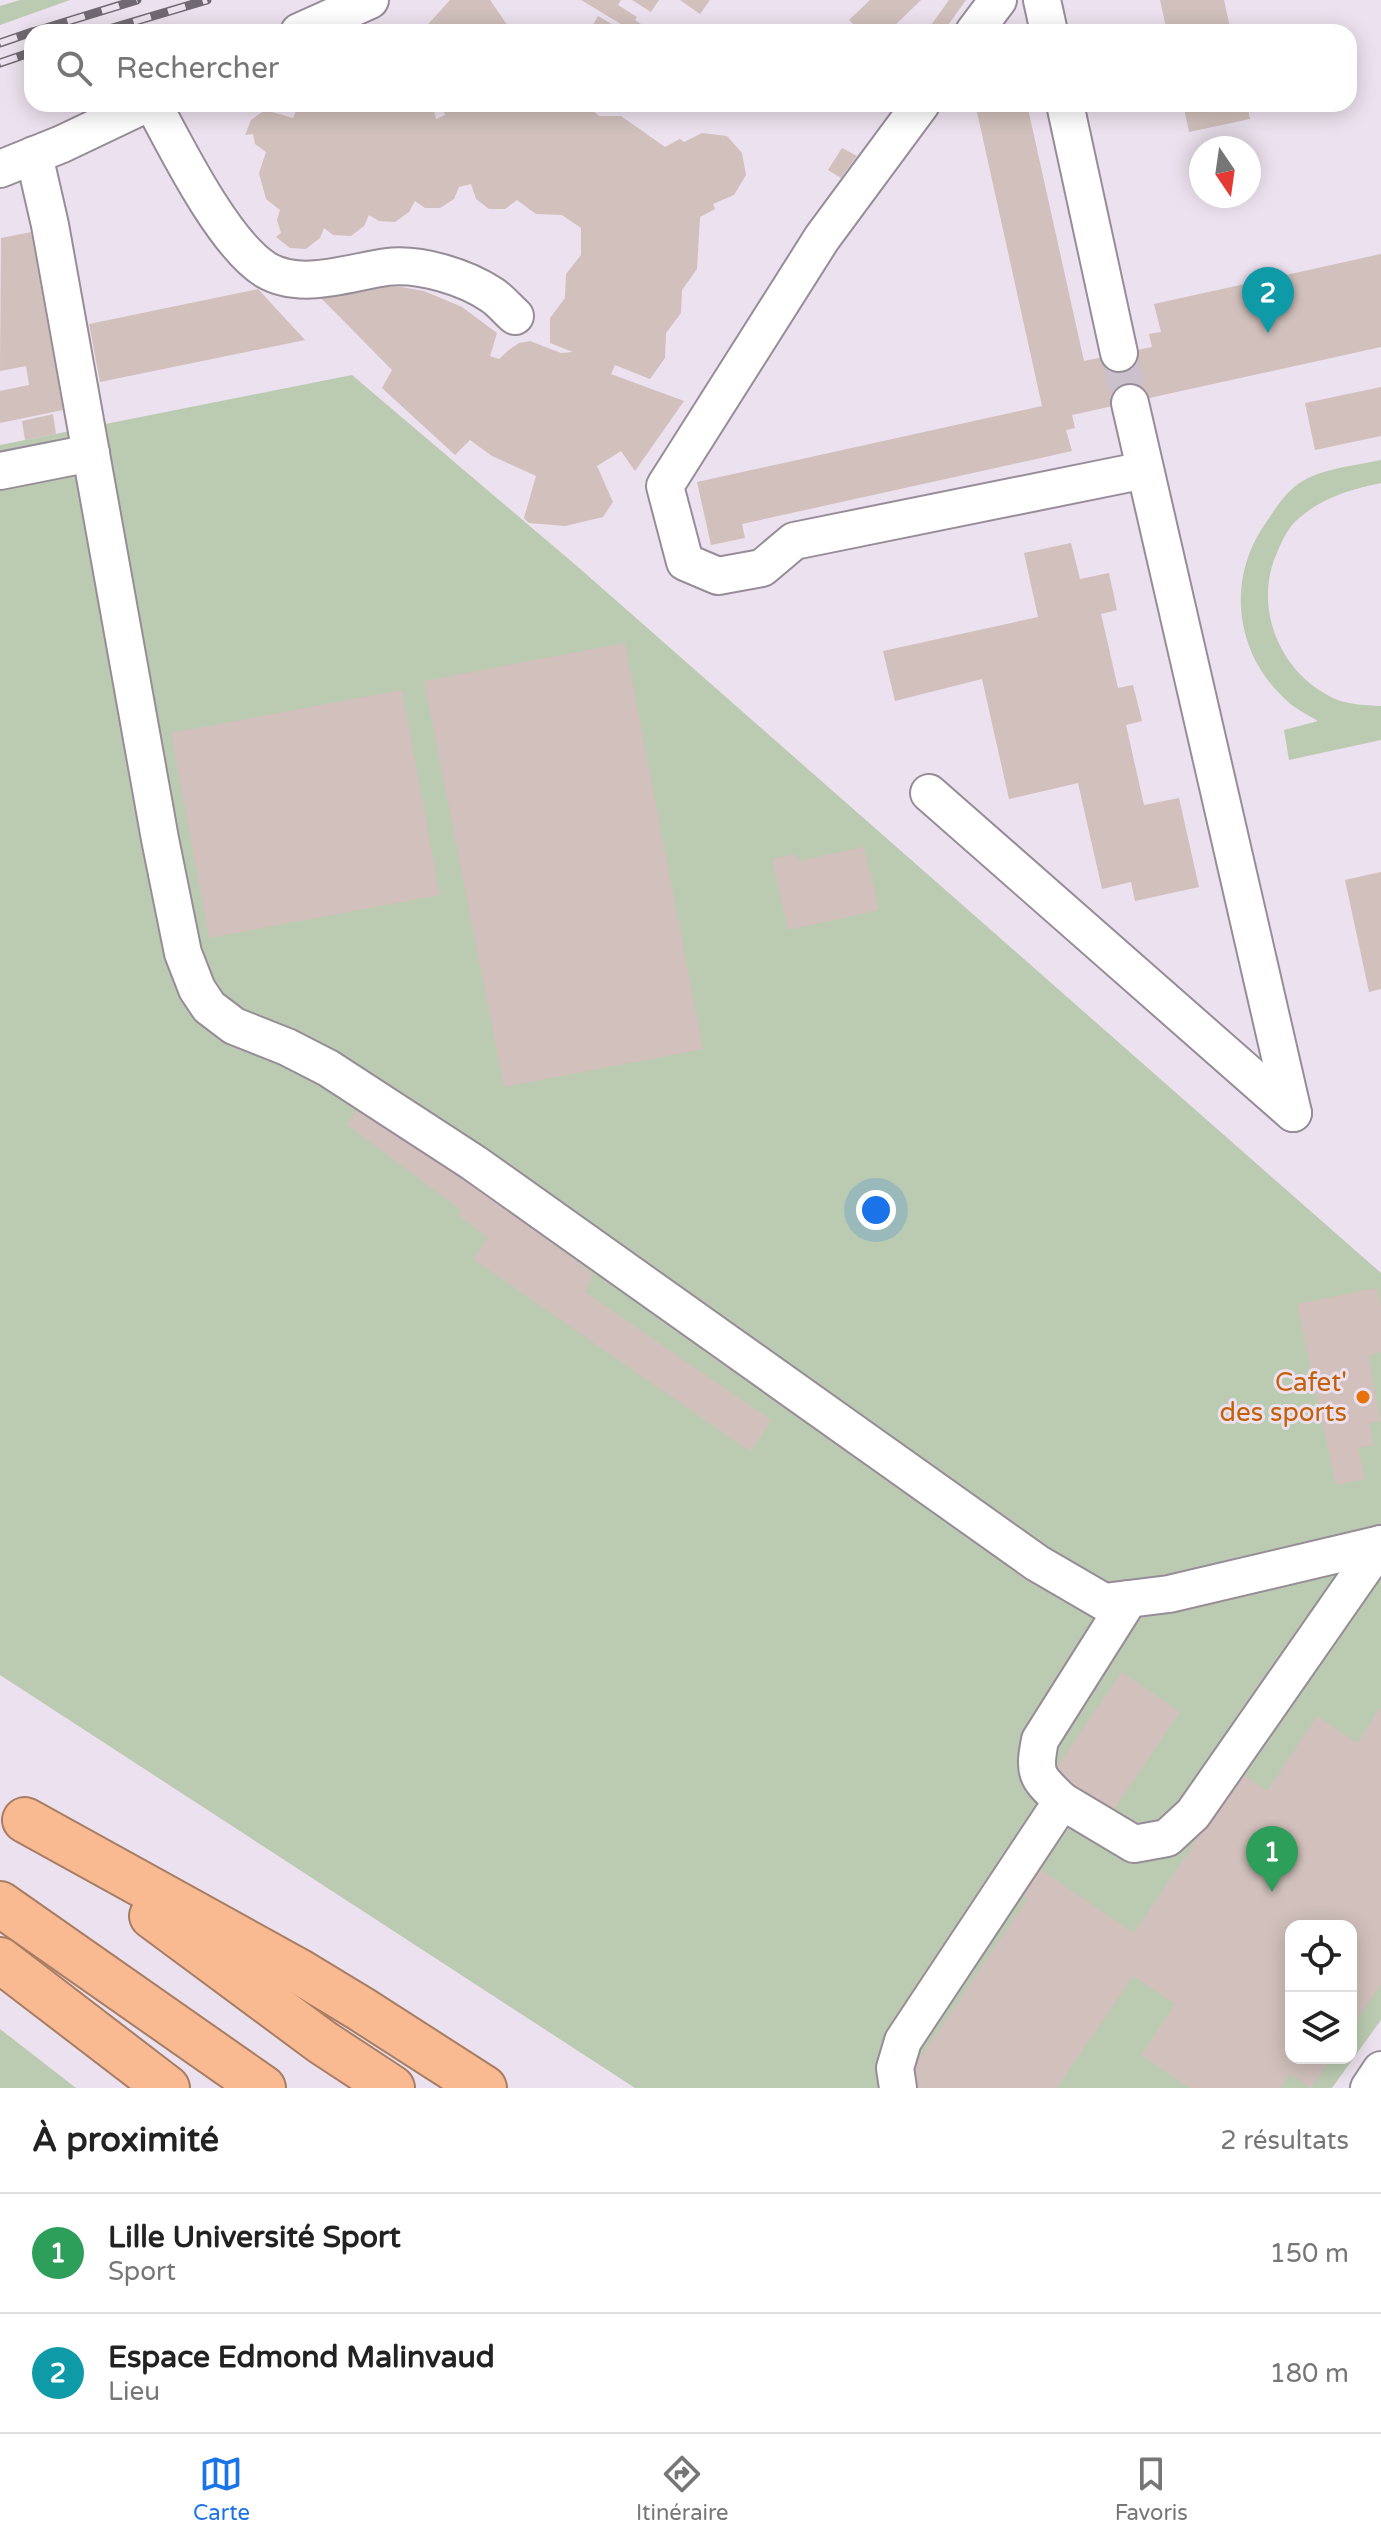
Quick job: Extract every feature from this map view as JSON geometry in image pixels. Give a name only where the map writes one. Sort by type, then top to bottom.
[{"type":"highway","points":[[12,1811],[253,1992],[392,2088]]},
{"type":"highway","points":[[12,1811],[300,1972],[484,2088]]},
{"type":"highway","points":[[0,1904],[263,2088]]},
{"type":"highway","points":[[0,1960],[167,2088]]},
{"type":"street","points":[[317,24],[370,0]]},
{"type":"street","points":[[980,24],[998,0]]},
{"type":"street","points":[[1042,0],[1047,24]]},
{"type":"street","points":[[0,169],[128,112]]},
{"type":"street","points":[[158,112],[230,234],[249,257],[270,272],[296,279],[322,279],[391,267],[425,270],[473,284],[495,297],[515,316]]},
{"type":"street","points":[[915,112],[822,238],[665,486],[685,562],[718,576],[762,568],[794,541],[1145,470]]},
{"type":"street","points":[[1067,112],[1119,353]]},
{"type":"street","points":[[34,155],[50,225],[183,953],[197,989],[209,1007],[234,1026],[287,1047],[328,1068],[474,1163],[1037,1563],[1104,1602],[1169,1594],[1381,1544]]},
{"type":"street","points":[[929,793],[1293,1113],[1130,403]]},
{"type":"street","points":[[0,471],[91,453]]},
{"type":"street","points":[[1129,1599],[1040,1740],[1035,1761],[1039,1779],[1062,1801],[1134,1844],[1167,1838],[1193,1814],[1381,1544]]},
{"type":"street","points":[[898,2088],[895,2068],[903,2041],[1062,1801]]},
{"type":"street","points":[[1369,2088],[1381,2070]]},
{"type":"green space","points":[[20,0],[70,0],[0,25],[0,6]]},
{"type":"green space","points":[[352,375],[578,567],[1381,1273],[1381,2020],[1357,2053],[1357,1920],[1285,1920],[1285,2064],[1349,2064],[1332,2088],[635,2088],[0,1675],[0,445]]},
{"type":"green space","points":[[1381,460],[1381,483],[1327,500],[1307,511],[1290,528],[1274,560],[1268,601],[1277,640],[1300,674],[1338,700],[1381,706],[1381,740],[1289,760],[1284,730],[1318,721],[1287,701],[1270,683],[1257,662],[1242,618],[1244,571],[1263,527],[1293,488],[1328,471]]},
{"type":"green space","points":[[0,2029],[76,2088],[0,2088]]},
{"type":"building","points":[[450,0],[490,0],[506,24],[428,24]]},
{"type":"building","points":[[581,0],[621,0],[618,5],[637,17],[635,20],[641,24],[621,24]]},
{"type":"building","points":[[632,0],[659,0],[651,12]]},
{"type":"building","points":[[680,0],[710,0],[700,14]]},
{"type":"building","points":[[870,0],[921,0],[896,24],[853,24],[849,20]]},
{"type":"building","points":[[949,0],[966,0],[949,24],[932,24]]},
{"type":"building","points":[[1160,0],[1224,0],[1229,24],[1165,24]]},
{"type":"building","points":[[598,16],[612,24],[594,24]]},
{"type":"building","points":[[262,112],[293,118],[296,112],[434,112],[436,119],[445,115],[444,112],[594,112],[599,116],[621,116],[665,147],[702,133],[727,136],[742,153],[746,175],[734,195],[713,204],[715,209],[700,217],[697,269],[682,290],[681,313],[666,333],[665,358],[650,379],[615,365],[611,374],[684,401],[635,471],[621,451],[597,466],[613,502],[603,517],[565,526],[529,523],[524,518],[536,476],[492,456],[470,440],[455,455],[382,388],[392,370],[319,296],[375,287],[424,291],[462,307],[497,333],[490,356],[499,359],[519,343],[530,341],[561,353],[573,352],[550,343],[550,318],[565,298],[566,274],[581,255],[581,228],[562,215],[536,214],[517,200],[505,209],[489,209],[476,199],[471,184],[459,187],[454,199],[440,208],[425,208],[415,201],[409,212],[395,222],[379,221],[369,215],[364,226],[351,236],[333,235],[324,228],[320,238],[306,249],[290,248],[276,237],[281,233],[277,220],[280,210],[266,199],[259,173],[266,152],[255,144],[253,134],[245,135],[251,120]]},
{"type":"building","points":[[977,112],[1029,112],[1084,361],[1152,347],[1149,334],[1161,332],[1154,304],[1381,254],[1381,347],[1072,415],[1075,428],[1066,430],[1072,451],[742,524],[745,538],[711,545],[697,482],[1042,406]]},
{"type":"building","points":[[1185,112],[1249,112],[1250,119],[1189,132]]},
{"type":"building","points":[[842,148],[857,156],[841,178],[828,170]]},
{"type":"building","points":[[31,232],[63,410],[0,423],[0,391],[29,385],[26,366],[0,371],[1,238]]},
{"type":"building","points":[[258,289],[305,340],[100,382],[89,324]]},
{"type":"building","points":[[1381,387],[1381,436],[1315,450],[1305,403]]},
{"type":"building","points":[[53,414],[56,434],[25,440],[22,421]]},
{"type":"building","points":[[1071,543],[1080,579],[1109,573],[1117,610],[1101,614],[1118,688],[1133,685],[1142,721],[1126,725],[1144,805],[1179,798],[1199,887],[1135,901],[1131,882],[1102,889],[1078,783],[1009,799],[982,679],[895,701],[883,651],[1038,617],[1024,553]]},
{"type":"building","points":[[625,643],[703,1049],[504,1087],[424,681]]},
{"type":"building","points":[[402,690],[440,895],[209,938],[171,733]]},
{"type":"building","points":[[864,847],[879,910],[788,930],[772,859],[796,854],[798,861]]},
{"type":"building","points":[[1381,872],[1381,989],[1369,992],[1345,880]]},
{"type":"building","points":[[362,1103],[478,1189],[488,1175],[533,1210],[524,1222],[593,1274],[585,1292],[771,1420],[751,1452],[473,1259],[488,1238],[458,1215],[462,1211],[346,1124]]},
{"type":"building","points":[[1377,1288],[1381,1306],[1381,1352],[1368,1356],[1381,1421],[1369,1424],[1374,1445],[1358,1448],[1365,1479],[1336,1485],[1297,1304]]},
{"type":"building","points":[[1122,1672],[1180,1712],[1113,1811],[1054,1771]]},
{"type":"building","points":[[1381,1707],[1381,1984],[1357,2020],[1357,1920],[1285,1920],[1285,2064],[1327,2064],[1311,2088],[1290,2074],[1281,2088],[1190,2088],[1141,2055],[1175,2004],[1133,1976],[1057,2088],[919,2088],[906,2079],[1028,1898],[1010,1886],[1027,1860],[1134,1933],[1241,1774],[1267,1791],[1317,1716],[1357,1743]]},
{"type":"tunnel","points":[[1119,353],[1130,403]]},
{"type":"railway","points":[[59,24],[137,0]]},
{"type":"railway","points":[[126,24],[207,0]]},
{"type":"railway","points":[[0,43],[24,35]]},
{"type":"railway","points":[[0,63],[24,55]]},
{"type":"place","name":"Espace Edmond Malinvaud","points":[[1268,333]]},
{"type":"place","name":"Cafet' des sports","points":[[1363,1397]]},
{"type":"place","name":"Lille Université Sport","points":[[1272,1892]]}]
